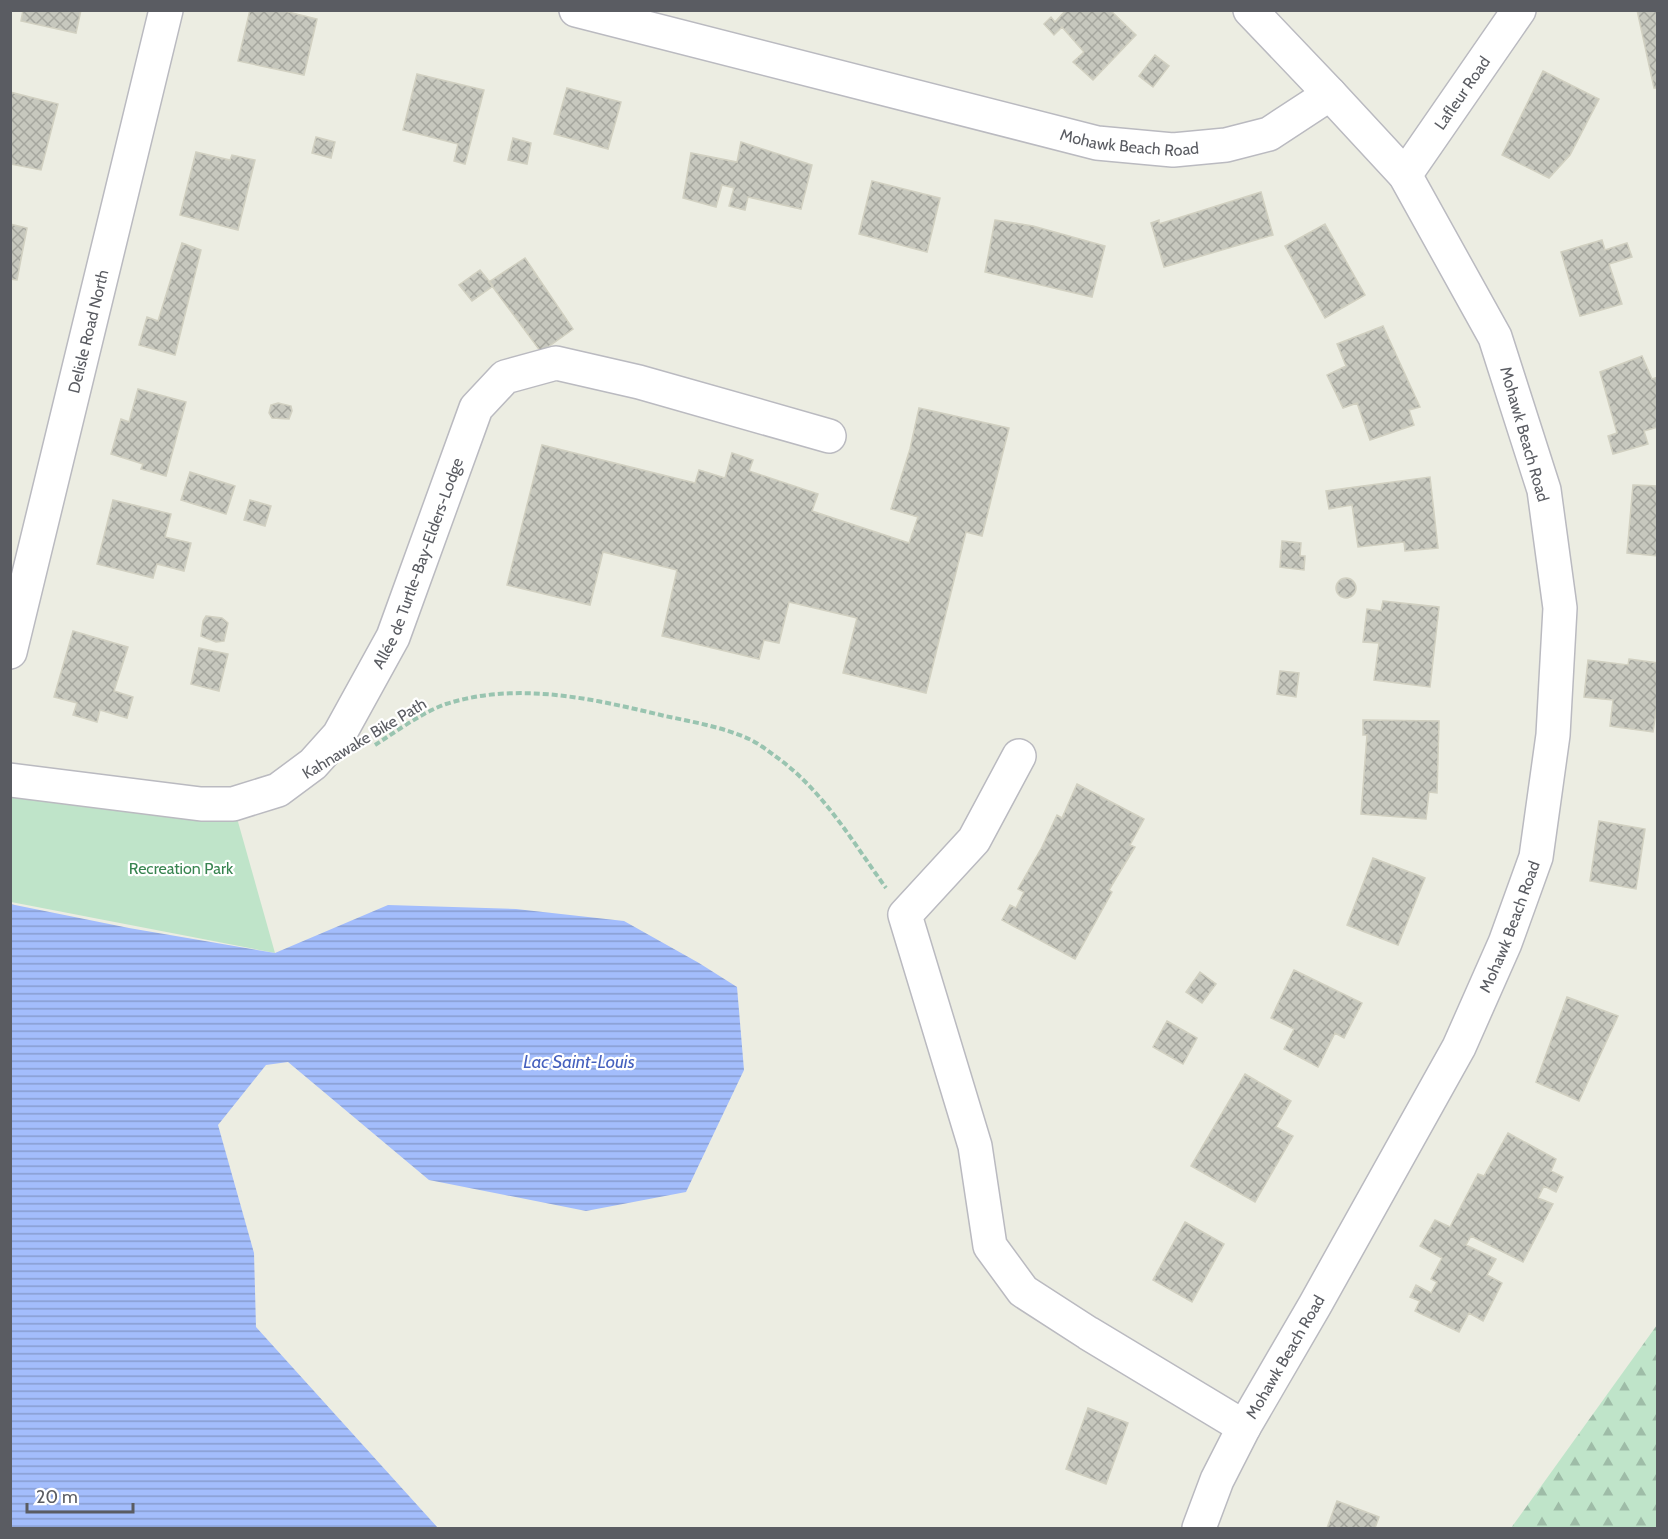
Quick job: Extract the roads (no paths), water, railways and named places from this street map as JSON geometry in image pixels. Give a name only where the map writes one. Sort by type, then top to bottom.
[{"type":"street","name":"Delisle Road North","points":[[10,652],[166,10]]},
{"type":"street","name":"Mohawk Beach Road","points":[[576,10],[1097,143],[1173,150],[1226,145],[1269,134],[1330,94],[1405,175],[1495,337],[1544,490],[1560,608],[1553,735],[1536,857],[1505,943],[1459,1047],[1244,1427],[1217,1480],[1199,1528]]},
{"type":"street","points":[[1250,10],[1330,94]]},
{"type":"street","name":"Lafleur Road","points":[[1405,175],[1519,10]]},
{"type":"street","name":"Allée de Turtle-Bay-Elders-Lodge","points":[[10,780],[201,804],[233,804],[279,790],[313,764],[339,735],[393,637],[476,408],[505,377],[556,363],[639,382],[829,436]]},
{"type":"street","points":[[1019,756],[974,840],[905,915],[975,1146],[990,1246],[1023,1291],[1088,1334],[1244,1427]]},
{"type":"water","name":"Lac Saint-Louis","points":[[10,904],[129,928],[275,953],[388,905],[516,909],[624,921],[737,987],[744,1070],[686,1192],[586,1211],[429,1180],[288,1062],[266,1065],[218,1125],[254,1253],[256,1327],[438,1528],[11,1528]]},
{"type":"park label","name":"Recreation Park","points":[[181,868]]}]
